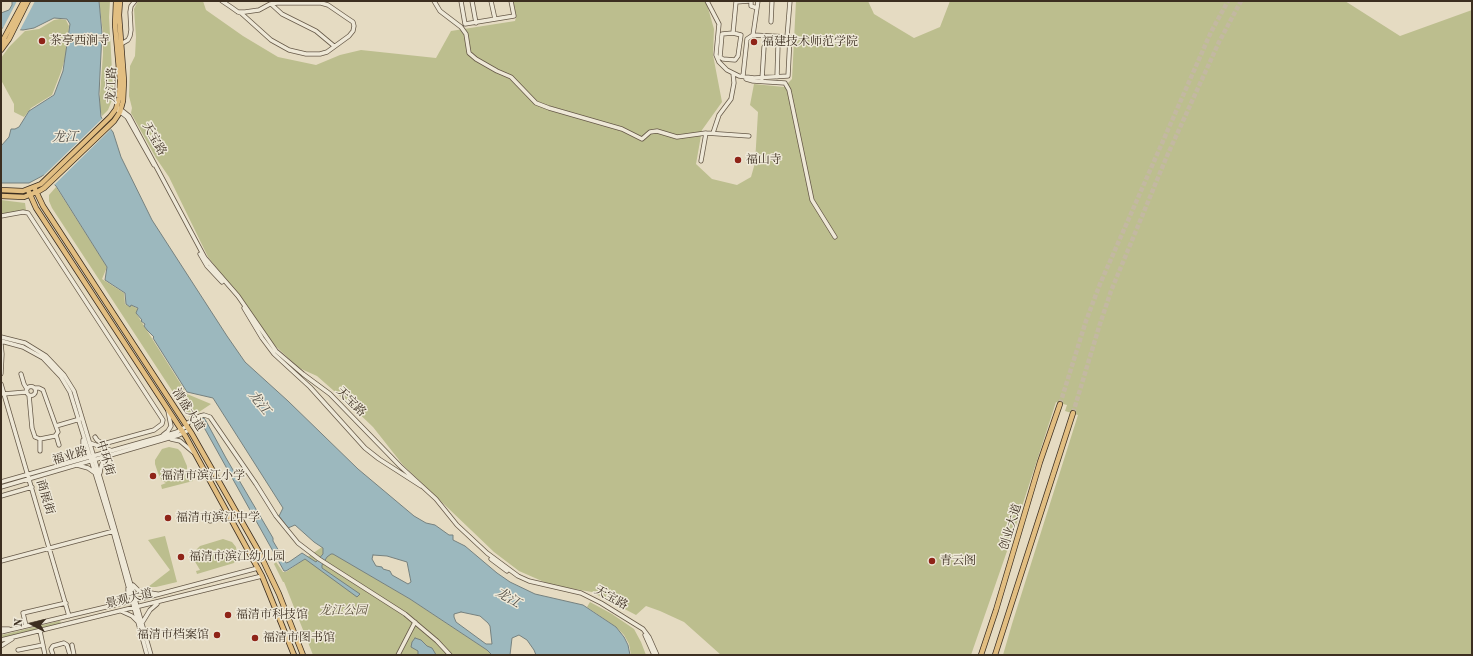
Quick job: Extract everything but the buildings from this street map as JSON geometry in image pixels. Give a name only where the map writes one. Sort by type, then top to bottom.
[{"type":"main road","points":[[1,50],[24,1]]},
{"type":"main road","points":[[1,44],[10,32],[28,1]]},
{"type":"main road","name":"龙江路","points":[[116,1],[115,25],[120,81],[118,109]]},
{"type":"main road","name":"龙江路","points":[[1,190],[36,192],[44,188],[47,182],[112,119],[123,102],[124,81],[119,15],[120,1]]},
{"type":"main road","name":"龙江路","points":[[1,196],[21,197],[34,187],[47,182]]},
{"type":"main road","name":"清盛大道","points":[[34,187],[43,206],[187,427],[258,550],[279,594],[303,655]]},
{"type":"main road","points":[[43,206],[41,198],[44,188]]},
{"type":"main road","name":"清盛大道","points":[[29,192],[35,207],[182,431],[196,455],[262,576],[294,655]]},
{"type":"main road","points":[[21,197],[35,207]]},
{"type":"main road","name":"创业大道","points":[[981,655],[1040,462],[1060,404]]},
{"type":"main road","name":"创业大道","points":[[995,655],[1073,413]]},
{"type":"street","points":[[121,44],[128,40],[130,36],[130,12],[131,6],[135,1]]},
{"type":"street","points":[[222,1],[238,12],[271,40],[289,50],[306,54],[320,54],[327,52],[349,36],[353,30],[353,22],[328,5],[321,3],[271,4],[259,10],[238,12]]},
{"type":"street","points":[[434,1],[440,11],[466,34],[469,53],[476,59],[511,77],[536,103],[622,129],[642,139],[650,132],[657,131],[677,136],[706,133],[749,136]]},
{"type":"street","points":[[461,1],[465,24],[514,16],[511,1]]},
{"type":"street","points":[[472,1],[476,23]]},
{"type":"street","points":[[491,1],[495,19]]},
{"type":"street","points":[[707,1],[719,24],[716,55],[719,62],[727,70],[753,81],[785,82],[789,90],[812,200],[835,237]]},
{"type":"street","points":[[733,33],[735,2],[750,1],[751,6],[757,8]]},
{"type":"street","points":[[753,35],[758,1]]},
{"type":"street","points":[[771,22],[772,1]]},
{"type":"street","points":[[787,37],[790,1]]},
{"type":"street","points":[[271,4],[282,14],[316,31],[334,46]]},
{"type":"street","points":[[733,33],[741,35],[738,56],[735,60],[723,59],[720,57],[722,34],[733,33]]},
{"type":"street","points":[[753,35],[790,37],[788,76],[762,79],[741,76],[748,39],[753,35]]},
{"type":"street","points":[[777,77],[778,45]]},
{"type":"street","points":[[762,79],[764,47]]},
{"type":"street","points":[[714,133],[719,115],[731,99],[734,84],[733,73]]},
{"type":"street","name":"天宝路","points":[[118,109],[127,117],[161,176],[207,266],[236,297],[274,354],[310,387],[366,448],[379,459],[420,485],[455,526],[486,555],[516,577],[528,583],[580,595],[592,600],[645,633]]},
{"type":"street","name":"天宝路","points":[[118,109],[129,116],[133,122],[205,258],[238,296],[276,351],[330,394],[400,466],[436,499],[457,525],[487,553],[518,576],[529,581],[581,593],[594,599],[636,624],[645,633]]},
{"type":"street","points":[[702,161],[706,133]]},
{"type":"street","points":[[28,213],[35,207]]},
{"type":"street","points":[[1,216],[23,212],[28,213],[163,420],[162,424],[154,430],[104,444],[95,437]]},
{"type":"street","points":[[80,292],[88,287]]},
{"type":"street","name":"中环街","points":[[1,337],[17,340],[31,346],[46,356],[67,379],[74,391],[84,435],[102,484],[141,623]]},
{"type":"street","points":[[1,343],[1,374]]},
{"type":"street","name":"中环街","points":[[1,343],[16,344],[29,349],[50,364],[64,381],[70,392],[90,443],[96,474],[114,530]]},
{"type":"street","points":[[21,374],[28,392],[32,428],[35,437],[47,439],[56,435]]},
{"type":"street","name":"商展街","points":[[1,384],[69,616]]},
{"type":"street","points":[[28,392],[31,387],[43,390],[58,432],[56,435],[59,445]]},
{"type":"street","points":[[3,394],[28,392],[32,396],[35,394],[35,388]]},
{"type":"street","points":[[160,437],[168,431],[171,424],[165,405]]},
{"type":"street","name":"福业路","points":[[111,452],[168,439],[182,431],[200,416],[204,415],[210,417],[284,528],[303,547],[318,559],[399,610],[415,622]]},
{"type":"street","points":[[56,426],[81,419]]},
{"type":"street","points":[[162,422],[171,424]]},
{"type":"street","name":"福业路","points":[[1,487],[28,477],[182,431]]},
{"type":"street","points":[[84,435],[83,450],[75,464],[88,468],[96,474]]},
{"type":"street","points":[[40,439],[40,451]]},
{"type":"street","points":[[168,439],[180,441],[190,448],[196,455]]},
{"type":"street","points":[[90,443],[111,452],[101,467],[102,484]]},
{"type":"street","name":"福业路","points":[[1,482],[28,477]]},
{"type":"street","points":[[1,496],[32,487]]},
{"type":"street","points":[[210,521],[218,518],[220,512]]},
{"type":"street","points":[[1,561],[114,530]]},
{"type":"street","name":"景观大道","points":[[1,632],[152,596],[258,568]]},
{"type":"street","name":"景观大道","points":[[1,640],[262,576]]},
{"type":"street","points":[[129,583],[144,593],[153,592],[158,594]]},
{"type":"street","points":[[119,604],[128,593],[129,583]]},
{"type":"street","points":[[152,596],[154,603]]},
{"type":"street","points":[[148,655],[141,623],[150,610],[160,602]]},
{"type":"street","points":[[26,626],[23,613],[66,603]]},
{"type":"street","points":[[107,607],[109,614]]},
{"type":"street","points":[[121,611],[132,616],[141,623],[151,655]]},
{"type":"street","points":[[398,655],[415,622],[437,641],[450,655]]},
{"type":"street","points":[[1,629],[16,629]]},
{"type":"street","points":[[40,631],[45,655]]},
{"type":"street","points":[[645,633],[654,655]]},
{"type":"street","points":[[645,633],[654,646],[657,655]]},
{"type":"street","points":[[1,646],[18,636]]},
{"type":"street","points":[[53,655],[51,648],[64,643],[67,644],[70,655]]},
{"type":"street","points":[[18,650],[43,645]]},
{"type":"street","points":[[72,645],[74,655]]},
{"type":"green space","points":[[99,1],[110,1],[109,17],[113,88],[112,100],[108,110],[102,116],[100,109],[100,94],[103,33]]},
{"type":"green space","points":[[138,1],[203,1],[206,10],[243,36],[278,57],[316,65],[340,55],[361,50],[436,58],[451,31],[515,21],[516,17],[513,1],[706,1],[714,29],[713,55],[722,102],[702,130],[696,164],[712,179],[737,185],[751,177],[755,163],[758,112],[750,105],[754,84],[784,87],[792,79],[796,1],[868,1],[874,14],[914,38],[940,27],[950,1],[1345,1],[1400,36],[1472,10],[1472,655],[1003,655],[1078,415],[1065,411],[1067,405],[1056,402],[1015,528],[971,655],[721,655],[684,622],[660,611],[646,606],[636,615],[592,592],[551,585],[519,571],[494,552],[403,465],[373,427],[350,405],[317,376],[299,368],[269,340],[257,320],[208,257],[169,177],[156,158],[131,113],[132,108],[129,96],[130,66],[135,56],[136,37],[134,9]]},
{"type":"green space","points":[[54,20],[66,20],[69,26],[66,55],[61,72],[52,95],[31,108],[24,117],[14,112],[14,104],[1,80],[1,58],[9,47],[25,31],[39,29]]},
{"type":"green space","points":[[56,187],[107,267],[102,279],[124,293],[125,304],[130,307],[131,305],[138,309],[136,313],[187,394],[211,404],[190,418],[52,208],[49,201],[49,195]]},
{"type":"green space","points":[[1,200],[25,203],[26,210],[1,214]]},
{"type":"green space","points":[[169,447],[178,449],[181,452],[187,466],[185,478],[191,477],[193,481],[162,489],[161,485],[166,483],[162,481],[158,473],[155,460],[162,449]]},
{"type":"green space","points":[[165,536],[177,582],[156,587],[148,587],[170,570],[148,540]]},
{"type":"green space","points":[[223,539],[232,542],[236,547],[237,555],[234,563],[197,574],[196,571],[200,570],[194,560],[196,550],[200,546]]},
{"type":"green space","name":"龙江公园","points":[[322,547],[410,599],[487,650],[492,655],[313,655],[284,582],[274,564],[276,562],[283,572],[286,572]]},
{"type":"green space","points":[[590,602],[612,614],[634,629],[646,655],[631,655],[629,644],[624,635],[616,627],[587,607]]},
{"type":"green space","points":[[59,621],[61,622],[60,624],[1,638],[2,635]]},
{"type":"water","name":"龙江","points":[[12,1],[99,1],[102,33],[99,94],[101,117],[113,132],[121,157],[152,220],[245,362],[288,401],[358,469],[414,516],[426,523],[435,525],[449,535],[453,535],[453,540],[465,546],[510,582],[535,594],[583,605],[616,627],[628,645],[630,655],[536,655],[527,640],[519,635],[512,638],[510,655],[492,655],[487,650],[410,599],[333,554],[327,557],[322,565],[322,568],[360,594],[357,597],[305,559],[284,571],[201,422],[201,418],[204,418],[206,421],[286,563],[302,553],[316,562],[323,554],[323,548],[295,525],[288,528],[279,516],[283,508],[213,398],[187,392],[153,338],[154,337],[144,326],[145,324],[136,313],[138,308],[131,305],[130,307],[126,304],[125,293],[105,280],[107,267],[56,186],[44,175],[29,183],[1,183],[1,146],[9,137],[11,129],[19,127],[29,111],[54,95],[63,71],[70,24],[67,19],[54,18],[34,28],[23,30],[1,28],[1,13],[9,10],[12,5]],"holes":[[[373,555],[387,556],[407,562],[411,582],[408,584],[392,575],[390,571],[376,566],[372,559]],[[461,612],[480,616],[488,623],[490,626],[492,644],[486,644],[456,622],[454,614]]]},
{"type":"water","points":[[415,638],[421,640],[427,646],[432,648],[436,655],[418,655],[418,651],[411,647]]},
{"type":"pier","points":[[17,1],[35,1],[19,32],[2,30]]},
{"type":"pier","points":[[104,117],[112,128],[53,186],[42,177]]},
{"type":"tunnel","points":[[1060,404],[1086,321],[1100,284],[1211,32],[1228,1]]},
{"type":"tunnel","points":[[1073,413],[1111,291],[1167,156],[1219,42],[1241,1]]},
{"type":"place","name":"茶亭西涧寺","points":[[42,41]]},
{"type":"place","name":"福建技术师范学院","points":[[754,42]]},
{"type":"place","name":"福山寺","points":[[738,160]]},
{"type":"place","name":"福清市滨江小学","points":[[153,476]]},
{"type":"place","name":"福清市滨江中学","points":[[168,518]]},
{"type":"place","name":"福清市滨江幼儿园","points":[[181,557]]},
{"type":"place","name":"青云阁","points":[[932,561]]},
{"type":"place","name":"福清市科技馆","points":[[228,615]]},
{"type":"place","name":"福清市档案馆","points":[[217,635]]},
{"type":"place","name":"福清市图书馆","points":[[255,638]]}]
